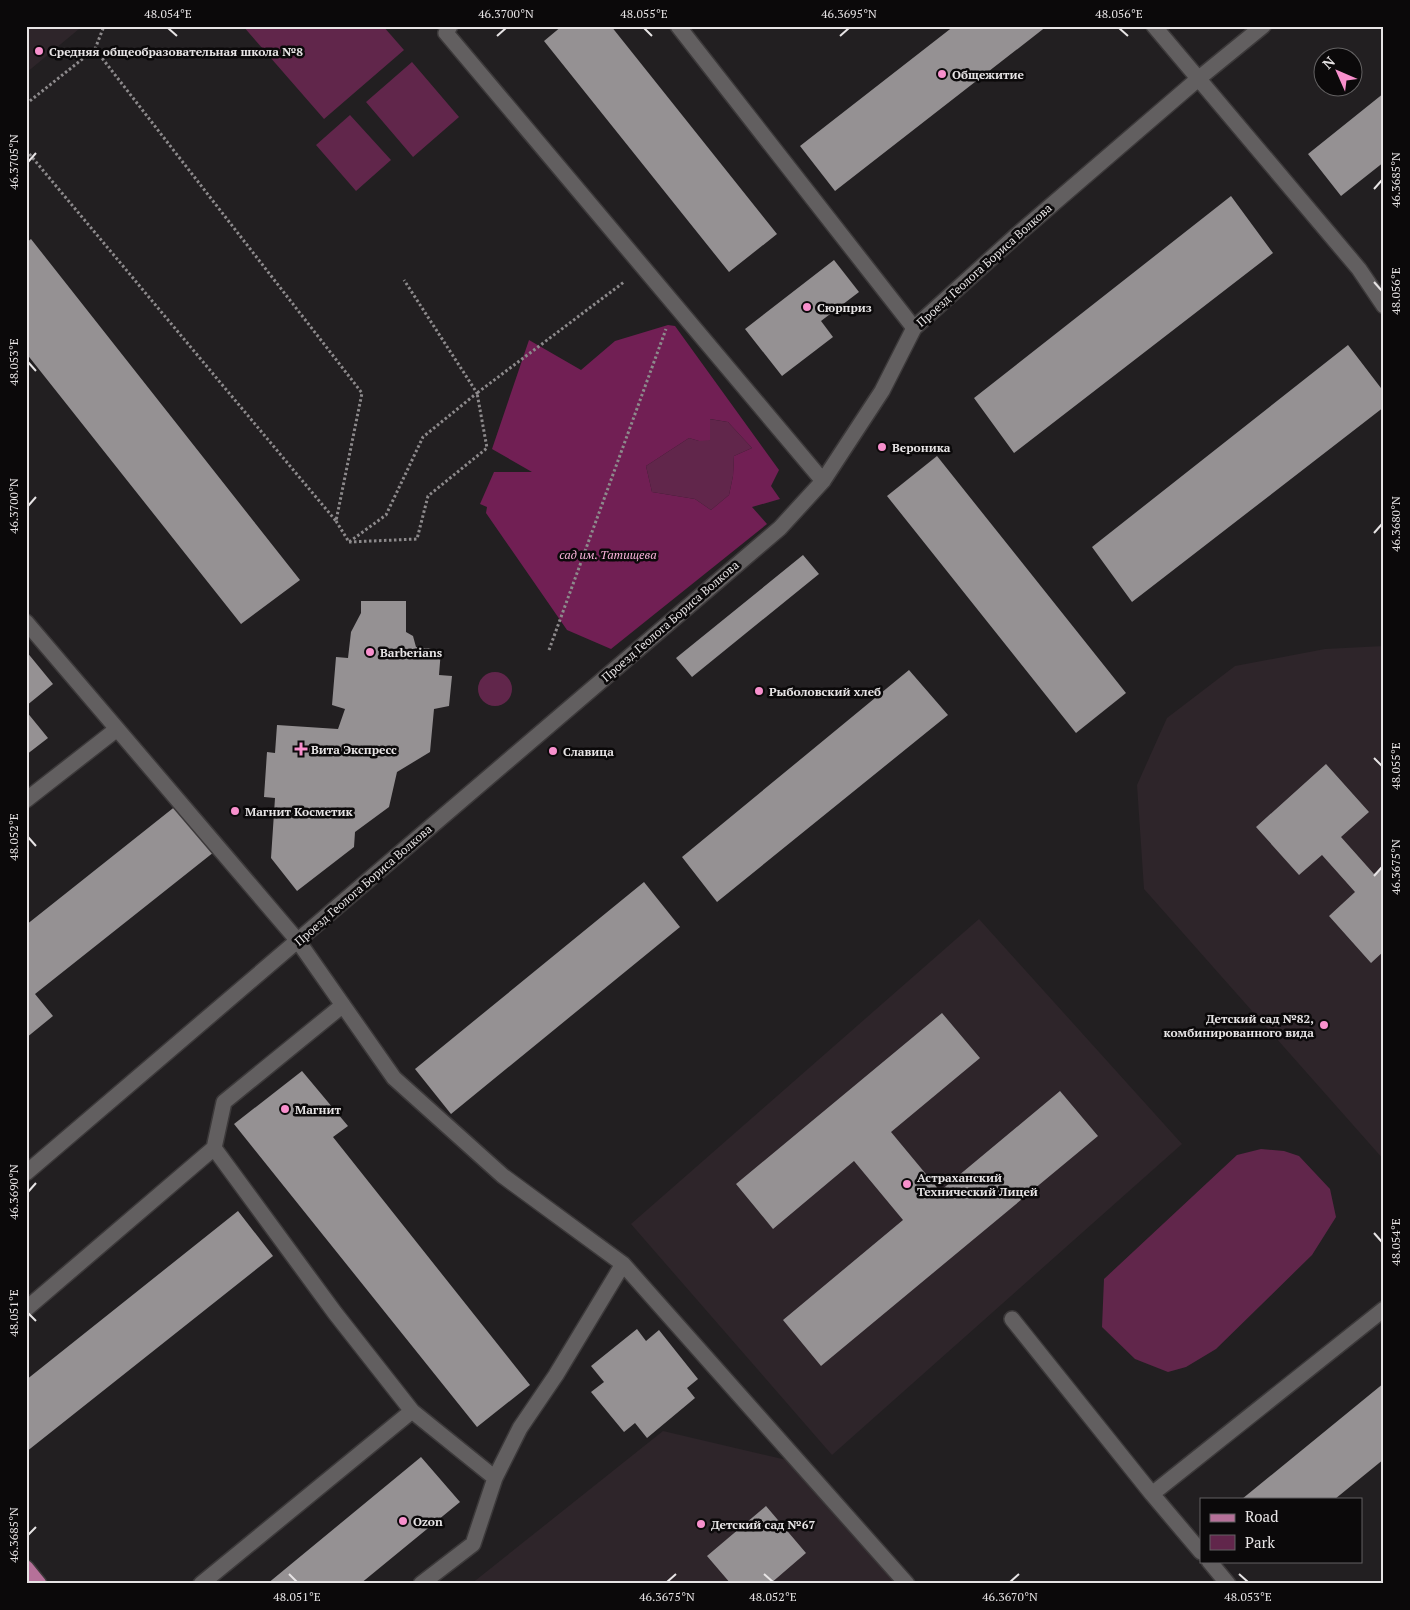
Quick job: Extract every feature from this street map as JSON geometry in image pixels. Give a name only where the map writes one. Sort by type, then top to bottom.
[{"type":"main road","points":[[26,1568],[38,1584]]},
{"type":"street","points":[[450,26],[446,33],[823,481]]},
{"type":"street","points":[[678,26],[914,328]]},
{"type":"street","points":[[1154,26],[1359,268],[1384,306]]},
{"type":"street","name":"Проезд Геолога Бориса Волкова","points":[[26,1173],[780,528],[823,481],[882,391],[914,328],[1018,234],[1198,79],[1263,26]]},
{"type":"street","points":[[26,622],[298,940],[394,1078],[503,1176],[624,1264],[907,1584]]},
{"type":"street","points":[[26,800],[117,729]]},
{"type":"street","points":[[26,1309],[214,1148],[224,1102],[343,1005]]},
{"type":"street","points":[[214,1148],[335,1313],[412,1411],[495,1478]]},
{"type":"street","points":[[421,1584],[473,1544],[495,1478],[520,1428],[556,1375],[624,1264]]},
{"type":"street","points":[[1152,1494],[1384,1308]]},
{"type":"street","points":[[1012,1319],[1200,1551]]},
{"type":"street","points":[[201,1584],[412,1411]]},
{"type":"street","points":[[1210,1562],[1228,1584]]},
{"type":"path","points":[[26,104],[95,49],[104,26]]},
{"type":"path","points":[[95,49],[362,392],[336,521]]},
{"type":"path","points":[[26,150],[336,521],[349,542]]},
{"type":"path","points":[[349,542],[417,539],[428,496],[487,448],[477,393],[404,280]]},
{"type":"path","points":[[349,542],[386,514],[423,437],[477,393],[624,282]]},
{"type":"path","points":[[549,650],[668,325]]},
{"type":"shaded area","name":"Средняя общеобразовательная школа №8","points":[[26,26],[80,26],[79,29],[26,73]]},
{"type":"shaded area","name":"Детский сад №82, комбинированного вида","points":[[1384,646],[1384,1160],[1144,889],[1137,785],[1167,718],[1235,666],[1325,649]]},
{"type":"shaded area","name":"Астраханский Технический Лицей","points":[[979,919],[1182,1144],[832,1455],[631,1224]]},
{"type":"shaded area","name":"Детский сад №67","points":[[663,1431],[804,1464],[906,1584],[471,1584]]},
{"type":"green space","points":[[243,26],[383,26],[404,50],[324,119]]},
{"type":"green space","points":[[412,62],[459,117],[413,157],[366,102]]},
{"type":"green space","points":[[350,115],[391,160],[356,191],[316,145]]},
{"type":"green space","name":"сад им. Татищева","points":[[668,325],[675,326],[779,470],[771,486],[780,499],[752,507],[767,524],[611,649],[567,630],[486,513],[487,507],[480,504],[494,472],[532,472],[492,449],[529,340],[581,370],[615,341]],"holes":[[[710,419],[728,422],[752,448],[734,456],[733,476],[729,495],[711,510],[695,499],[652,492],[646,466],[689,438],[699,441],[710,440]]]},
{"type":"green space","points":[[709,419],[728,422],[752,448],[734,456],[733,476],[729,495],[711,510],[695,499],[652,492],[646,466],[689,438],[699,441]]},
{"type":"green space","points":[[495,672],[502,673],[507,677],[511,682],[511,696],[507,701],[502,705],[495,706],[488,705],[483,701],[479,696],[478,689],[479,682],[483,677],[488,673]]},
{"type":"green space","points":[[1261,1149],[1284,1151],[1299,1156],[1330,1189],[1336,1217],[1312,1255],[1216,1349],[1186,1367],[1168,1372],[1135,1359],[1102,1327],[1104,1279],[1237,1155]]},
{"type":"building","points":[[562,26],[611,26],[777,234],[729,272],[544,41]]},
{"type":"building","points":[[954,26],[1047,26],[835,191],[800,146]]},
{"type":"building","points":[[1384,93],[1384,162],[1341,196],[1308,154]]},
{"type":"building","points":[[1231,196],[1273,253],[1014,453],[974,398]]},
{"type":"building","points":[[31,239],[300,580],[241,624],[26,353],[26,243]]},
{"type":"building","name":"Сюрприз","points":[[834,260],[859,292],[821,321],[833,337],[782,376],[745,329]]},
{"type":"building","points":[[1348,345],[1384,392],[1384,407],[1132,602],[1092,547]]},
{"type":"building","points":[[937,456],[1126,693],[1076,733],[887,496]]},
{"type":"building","points":[[803,555],[819,574],[692,677],[676,658]]},
{"type":"building","points":[[361,601],[406,601],[406,632],[413,636],[416,647],[441,650],[439,675],[452,676],[449,706],[434,709],[430,752],[397,772],[389,807],[355,832],[354,847],[297,891],[271,858],[275,798],[264,797],[267,752],[275,753],[277,725],[338,729],[345,709],[332,705],[336,657],[348,658],[351,632],[361,613]]},
{"type":"building","points":[[26,651],[53,684],[26,706]]},
{"type":"building","points":[[909,670],[948,715],[717,902],[682,857]]},
{"type":"building","points":[[26,711],[48,738],[26,755]]},
{"type":"building","points":[[1326,764],[1369,812],[1341,837],[1374,874],[1384,866],[1384,951],[1371,963],[1329,916],[1355,892],[1322,855],[1299,875],[1256,827]]},
{"type":"building","points":[[177,805],[214,852],[35,994],[53,1016],[26,1038],[26,925]]},
{"type":"building","points":[[644,882],[680,927],[451,1114],[415,1069]]},
{"type":"building","points":[[942,1013],[980,1058],[891,1132],[940,1191],[1060,1091],[1098,1136],[821,1366],[783,1320],[903,1220],[854,1161],[773,1229],[736,1184]]},
{"type":"building","points":[[302,1071],[348,1126],[333,1137],[530,1385],[477,1427],[234,1124]]},
{"type":"building","points":[[238,1211],[273,1256],[26,1452],[26,1380]]},
{"type":"building","points":[[637,1329],[646,1341],[659,1330],[698,1379],[687,1388],[695,1398],[647,1438],[635,1423],[624,1432],[591,1392],[604,1382],[591,1366]]},
{"type":"building","points":[[1384,1383],[1384,1459],[1336,1498],[1243,1498]]},
{"type":"building","points":[[421,1457],[460,1502],[360,1584],[267,1584]]},
{"type":"building","points":[[766,1506],[806,1553],[770,1584],[731,1584],[707,1556]]},
{"type":"place","name":"Средняя общеобразовательная школа №8","points":[[39,51]]},
{"type":"place","name":"Общежитие","points":[[942,74]]},
{"type":"place","name":"Сюрприз","points":[[807,307]]},
{"type":"place","name":"Вероника","points":[[882,447]]},
{"type":"place","name":"Barberians","points":[[370,652]]},
{"type":"place","name":"Рыболовский хлеб","points":[[759,691]]},
{"type":"place","name":"Вита Экспресс","points":[[301,749]]},
{"type":"place","name":"Славица","points":[[553,751]]},
{"type":"place","name":"Магнит Косметик","points":[[235,811]]},
{"type":"place","name":"Детский сад №82, комбинированного вида","points":[[1324,1025]]},
{"type":"place","name":"Магнит","points":[[285,1109]]},
{"type":"place","name":"Астраханский Технический Лицей","points":[[907,1184]]},
{"type":"place","name":"Ozon","points":[[403,1521]]},
{"type":"place","name":"Детский сад №67","points":[[701,1524]]}]
